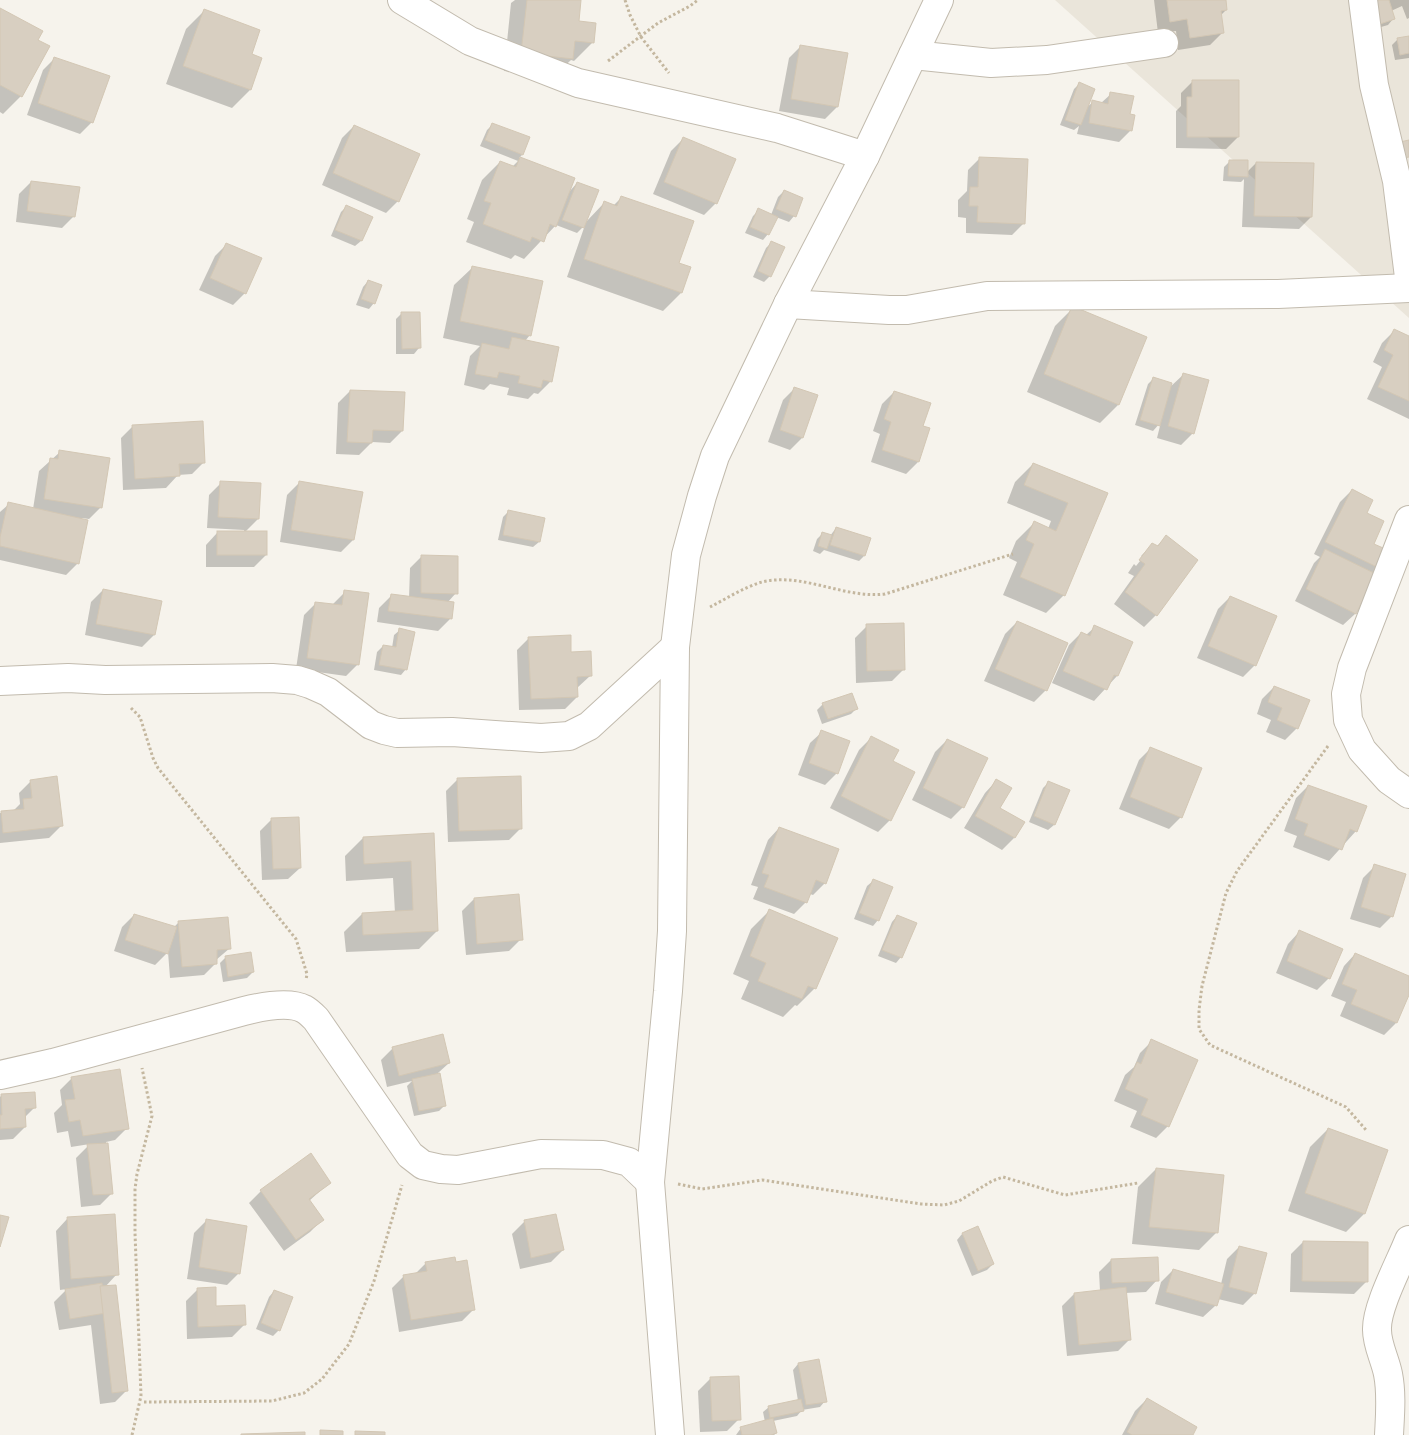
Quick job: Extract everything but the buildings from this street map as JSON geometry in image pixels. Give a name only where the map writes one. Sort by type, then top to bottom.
[{"type":"street","points":[[402,0],[470,41],[578,84],[777,128],[865,156]]},
{"type":"street","points":[[670,1435],[651,1173],[672,931],[677,635],[686,555],[715,456],[788,304],[865,156],[940,0]]},
{"type":"street","points":[[1363,0],[1374,85],[1397,181],[1409,277]]},
{"type":"street","points":[[913,55],[990,64],[1047,60],[1164,43]]},
{"type":"street","points":[[788,304],[898,310],[987,296],[1278,294],[1409,288]]},
{"type":"street","points":[[1409,520],[1352,668],[1346,694],[1348,720],[1362,750],[1389,780],[1409,794]]},
{"type":"street","points":[[0,681],[68,678],[105,680],[272,678],[297,680],[328,692],[370,724],[390,732],[452,732],[541,738],[569,736],[589,726],[677,635]]},
{"type":"street","points":[[0,1074],[53,1063],[244,1010],[268,1006],[291,1006],[303,1008],[316,1019],[410,1156],[423,1165],[458,1170],[541,1154],[603,1155],[629,1162],[651,1173]]},
{"type":"street","points":[[1389,1435],[1390,1391],[1388,1373],[1376,1328],[1380,1310],[1409,1240]]},
{"type":"path","points":[[625,0],[640,37],[670,74]]},
{"type":"path","points":[[578,84],[658,23],[698,0]]},
{"type":"path","points":[[677,635],[748,587],[762,582],[799,581],[878,595],[1013,554]]},
{"type":"path","points":[[105,680],[140,717],[158,768],[296,939],[307,974],[303,1008]]},
{"type":"path","points":[[1348,720],[1310,768],[1237,871],[1226,893],[1202,986],[1199,1029],[1210,1045],[1346,1106],[1366,1130]]},
{"type":"path","points":[[132,1435],[141,1396],[135,1233],[136,1189],[137,1174],[152,1116],[135,1041]]},
{"type":"path","points":[[144,1402],[272,1400],[304,1393],[322,1379],[348,1344],[370,1290],[396,1210],[410,1156]]},
{"type":"path","points":[[651,1173],[670,1182],[702,1189],[762,1180],[937,1205],[944,1205],[959,1200],[992,1181],[1003,1177],[1065,1195],[1138,1183]]},
{"type":"shaded area","points":[[1055,0],[1409,0],[1409,318]]}]
